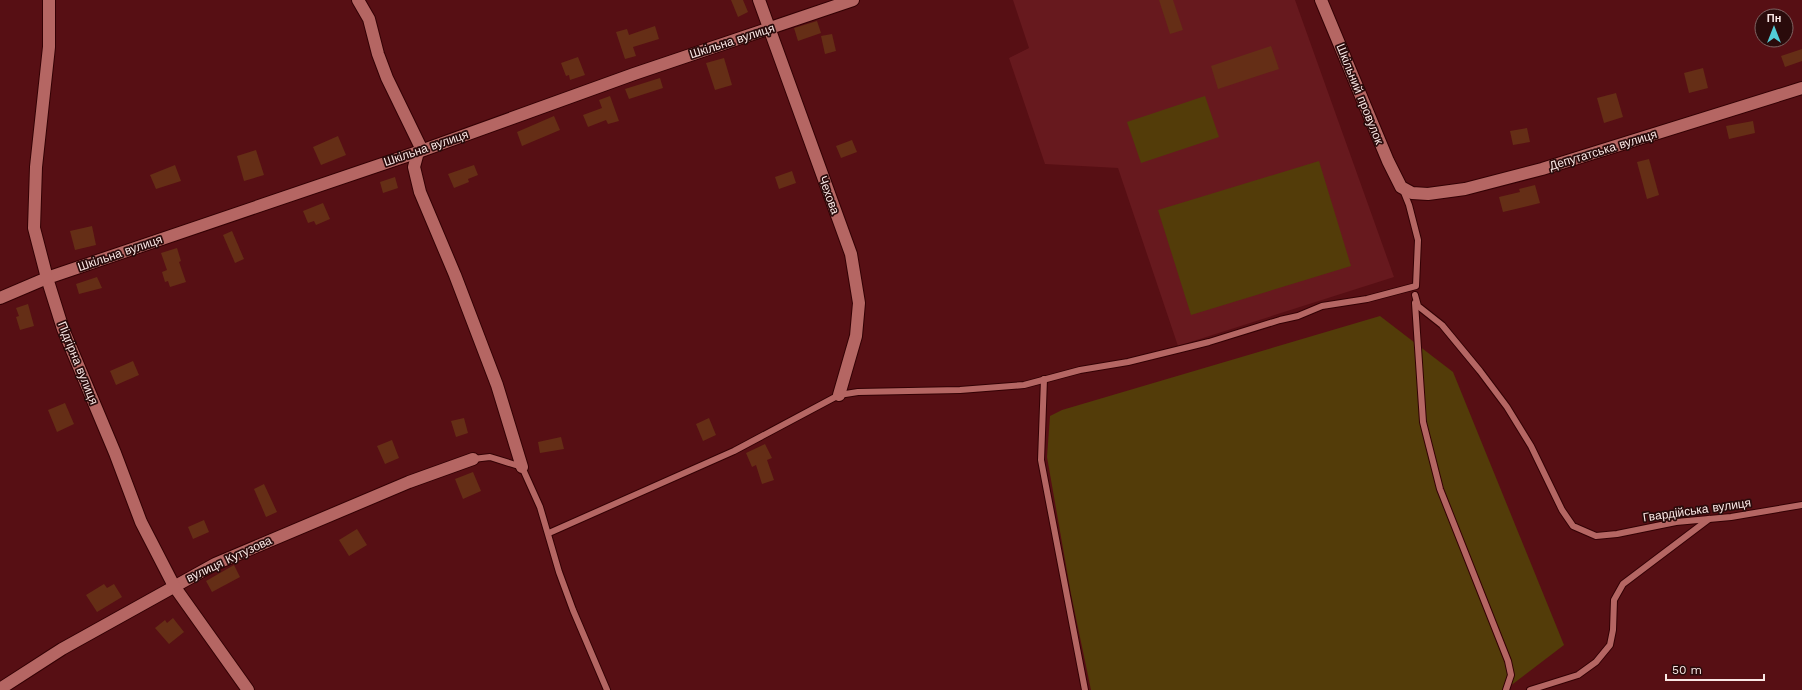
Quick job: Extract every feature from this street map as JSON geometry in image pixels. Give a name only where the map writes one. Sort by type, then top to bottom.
[{"type":"street","name":"Підгірна вулиця","points":[[49,0],[49,46],[36,167],[34,228],[46,278],[63,329],[115,453],[141,522],[174,586],[248,690]]},
{"type":"street","points":[[358,0],[369,19],[378,54],[387,78],[420,151],[414,166],[420,192],[455,275],[497,385],[522,467]]},
{"type":"street","name":"Чехова","points":[[759,0],[851,254],[859,303],[856,336],[839,395]]},
{"type":"street","name":"Шкільна вулиця","points":[[0,298],[46,278],[420,151],[634,74],[853,0]]},
{"type":"street","name":"Шкільний провулок","points":[[1321,0],[1388,161],[1401,187]]},
{"type":"street","name":"Депутатська вулиця","points":[[1401,187],[1412,193],[1428,194],[1465,189],[1549,167],[1802,88]]},
{"type":"street","name":"вулиця Кутузова","points":[[0,689],[62,649],[215,564],[287,532],[409,482],[473,459]]},
{"type":"lane","points":[[1401,187],[1409,205],[1418,240],[1415,295],[1423,422],[1440,490],[1508,661],[1511,675],[1506,690]]},
{"type":"lane","points":[[549,533],[734,451],[839,395],[858,392],[960,390],[1024,385],[1080,370],[1128,362],[1209,342],[1298,316],[1322,306],[1367,299],[1416,286]]},
{"type":"lane","name":"Гвардійська вулиця","points":[[1415,295],[1418,306],[1442,325],[1480,371],[1507,407],[1531,446],[1562,510],[1573,526],[1596,536],[1617,534],[1676,522],[1732,518],[1802,505]]},
{"type":"lane","points":[[1044,379],[1041,460],[1085,690]]},
{"type":"lane","points":[[473,459],[490,457],[522,467],[531,483],[549,533],[559,572],[573,610],[607,690]]},
{"type":"lane","points":[[1530,690],[1578,675],[1596,662],[1610,645],[1613,630],[1614,600],[1623,584],[1709,519]]},
{"type":"shaded area","points":[[1013,0],[1295,0],[1394,277],[1178,346],[1118,168],[1045,164],[1009,58],[1029,48]]},
{"type":"shaded area","points":[[1205,96],[1219,137],[1141,163],[1127,122]]},
{"type":"shaded area","points":[[1319,161],[1351,266],[1191,315],[1158,210]]},
{"type":"shaded area","points":[[1380,316],[1453,372],[1564,645],[1505,690],[1091,690],[1071,594],[1047,457],[1050,416],[1062,410]]},
{"type":"building","points":[[731,0],[743,0],[748,12],[738,17]]},
{"type":"building","points":[[1159,0],[1173,0],[1183,30],[1170,34]]},
{"type":"building","points":[[817,21],[821,33],[798,41],[794,28]]},
{"type":"building","points":[[655,26],[659,39],[633,47],[636,56],[625,59],[616,32],[627,29],[629,35]]},
{"type":"building","points":[[832,34],[836,51],[825,54],[821,36]]},
{"type":"building","points":[[1271,46],[1279,69],[1218,89],[1211,66]]},
{"type":"building","points":[[1802,49],[1802,61],[1785,67],[1781,56]]},
{"type":"building","points":[[578,57],[585,75],[570,80],[569,75],[566,76],[561,63]]},
{"type":"building","points":[[724,58],[732,85],[715,90],[706,63]]},
{"type":"building","points":[[1703,68],[1708,88],[1689,93],[1684,73]]},
{"type":"building","points":[[660,78],[663,88],[629,99],[625,89]]},
{"type":"building","points":[[1616,93],[1623,117],[1604,123],[1597,98]]},
{"type":"building","points":[[610,96],[619,121],[608,124],[606,120],[588,127],[583,115],[602,108],[599,100]]},
{"type":"building","points":[[554,116],[560,130],[522,146],[517,132]]},
{"type":"building","points":[[1753,121],[1755,133],[1729,139],[1726,126]]},
{"type":"building","points":[[1527,128],[1530,142],[1513,145],[1510,131]]},
{"type":"building","points":[[338,136],[346,155],[321,165],[313,147]]},
{"type":"building","points":[[852,140],[857,152],[841,158],[836,146]]},
{"type":"building","points":[[256,150],[264,175],[244,181],[237,156]]},
{"type":"building","points":[[1649,159],[1659,195],[1647,199],[1637,162]]},
{"type":"building","points":[[175,165],[181,181],[156,189],[150,175]]},
{"type":"building","points":[[474,165],[478,175],[468,179],[469,182],[454,188],[448,174]]},
{"type":"building","points":[[792,171],[796,183],[779,189],[775,177]]},
{"type":"building","points":[[395,177],[398,188],[383,193],[380,182]]},
{"type":"building","points":[[1535,185],[1540,203],[1503,212],[1499,197],[1520,192],[1519,189]]},
{"type":"building","points":[[323,203],[330,219],[316,225],[314,221],[308,223],[303,211]]},
{"type":"building","points":[[92,226],[96,245],[75,250],[70,231]]},
{"type":"building","points":[[232,231],[244,259],[235,263],[223,235]]},
{"type":"building","points":[[177,248],[181,261],[179,262],[186,282],[170,287],[168,281],[165,282],[162,272],[167,270],[161,253]]},
{"type":"building","points":[[97,277],[102,288],[79,294],[76,284]]},
{"type":"building","points":[[28,304],[34,326],[20,330],[16,317],[19,316],[16,308]]},
{"type":"building","points":[[133,361],[139,375],[116,385],[110,371]]},
{"type":"building","points":[[65,403],[74,424],[57,432],[48,410]]},
{"type":"building","points":[[464,418],[468,433],[456,437],[451,421]]},
{"type":"building","points":[[709,418],[716,435],[703,441],[696,424]]},
{"type":"building","points":[[561,437],[564,449],[540,453],[538,442]]},
{"type":"building","points":[[392,440],[399,458],[385,464],[377,446]]},
{"type":"building","points":[[765,444],[772,458],[767,460],[774,480],[762,484],[756,465],[752,467],[746,453]]},
{"type":"building","points":[[473,472],[481,491],[463,499],[455,479]]},
{"type":"building","points":[[264,484],[277,512],[266,517],[254,489]]},
{"type":"building","points":[[204,520],[209,532],[193,539],[188,527]]},
{"type":"building","points":[[357,529],[367,545],[349,556],[339,540]]},
{"type":"building","points":[[234,565],[240,577],[212,592],[206,581]]},
{"type":"building","points":[[104,584],[107,588],[114,584],[122,597],[97,612],[86,595]]},
{"type":"building","points":[[173,618],[184,632],[169,644],[155,628],[165,620],[167,623]]}]
